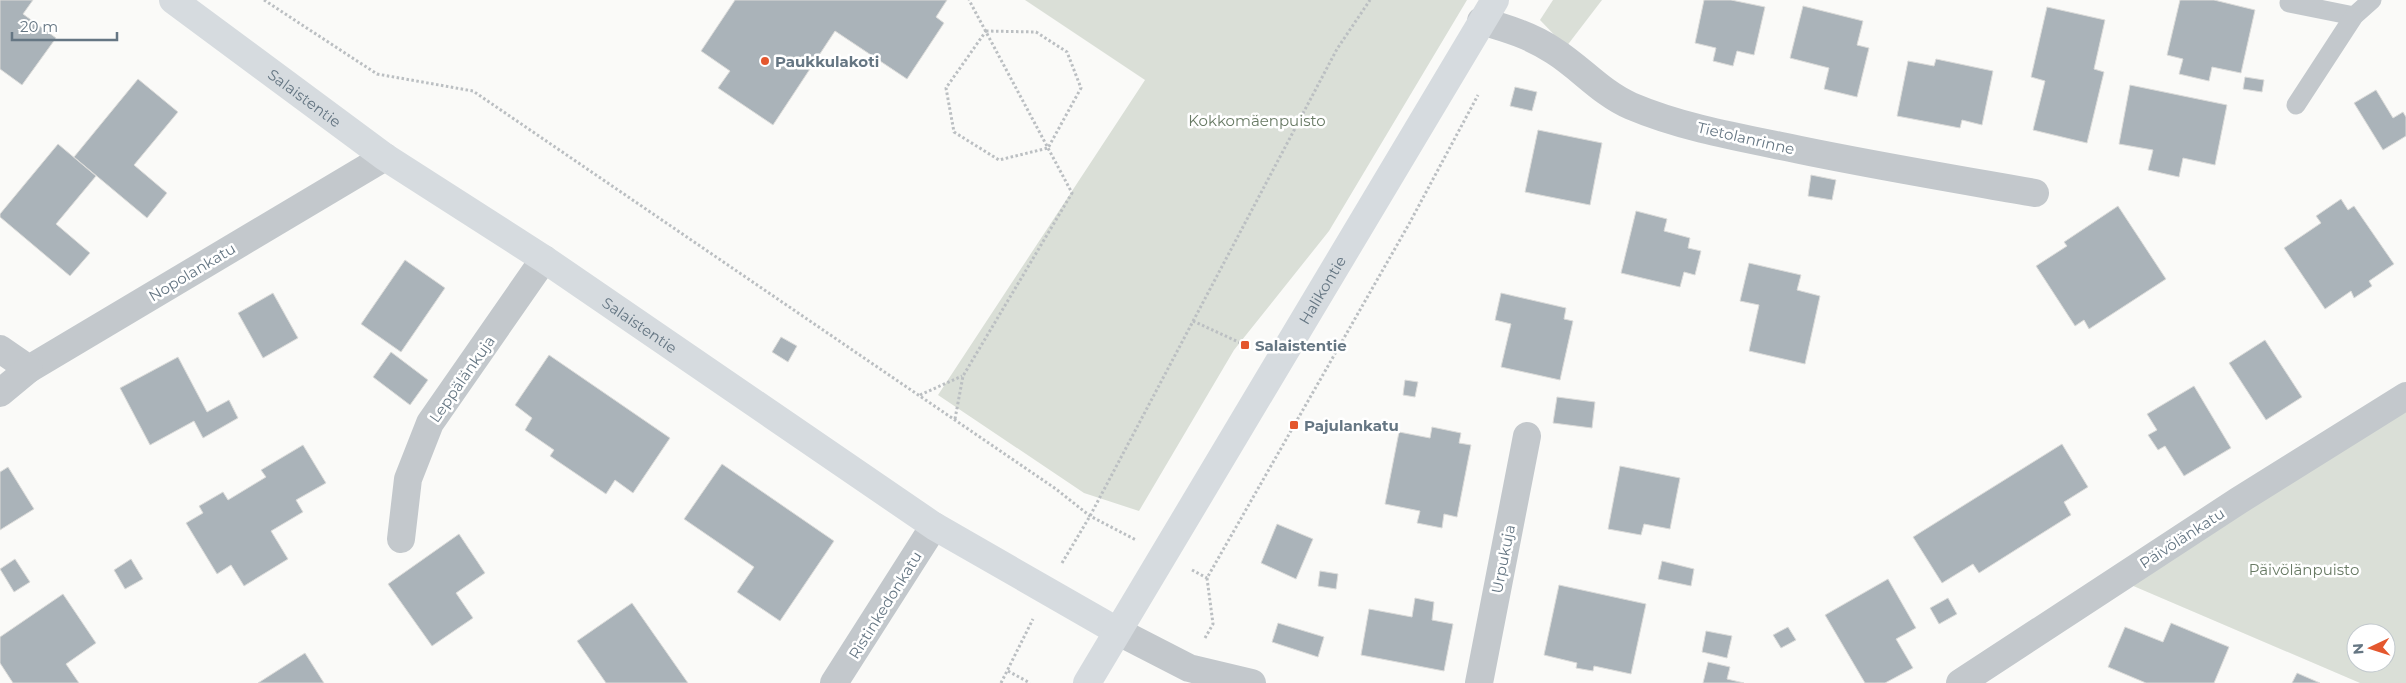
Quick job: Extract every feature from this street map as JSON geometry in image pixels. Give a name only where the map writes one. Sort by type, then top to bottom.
[{"type":"street","name":"Salaistentie","points":[[173,0],[385,158],[544,259],[934,526],[1117,631]]},
{"type":"street","name":"Tietolanrinne","points":[[1488,10],[1514,30],[1555,51],[1603,91],[1631,106],[1671,120],[1738,137],[1856,162],[2035,193]]},
{"type":"street","name":"Halikontie","points":[[1086,683],[1488,10]]},
{"type":"street","name":"Nopolankatu","points":[[0,393],[29,369],[385,158]]},
{"type":"street","name":"Leppälänkuja","points":[[401,540],[408,479],[430,424],[544,259]]},
{"type":"street","points":[[0,349],[29,369]]},
{"type":"street","name":"Päivölänkatu","points":[[1960,683],[2238,502],[2406,396]]},
{"type":"street","name":"Urpukuja","points":[[1479,683],[1527,436]]},
{"type":"street","name":"Ristinkedonkatu","points":[[834,683],[934,526]]},
{"type":"street","points":[[1117,631],[1189,668],[1252,683]]},
{"type":"lane","points":[[2296,105],[2354,16],[2372,0]]},
{"type":"lane","points":[[2289,3],[2354,16]]},
{"type":"path","points":[[264,0],[377,74],[473,91],[955,419],[1056,489],[1090,516],[1207,578]]},
{"type":"path","points":[[955,419],[963,376],[1072,193],[970,0]]},
{"type":"path","points":[[1001,683],[1046,591],[1090,516],[1337,49],[1370,0]]},
{"type":"path","points":[[986,31],[1036,32],[1067,52],[1082,88],[1048,148],[999,160],[954,132],[946,88],[986,31]]},
{"type":"path","points":[[1189,668],[1213,624],[1207,578],[1409,224],[1480,92]]},
{"type":"path","points":[[1193,321],[1245,345]]},
{"type":"path","points":[[920,395],[963,376]]},
{"type":"path","points":[[1008,671],[1030,683]]},
{"type":"green space","name":"Kokkomäenpuisto","points":[[1025,0],[1467,0],[1329,231],[1234,350],[1139,511],[1084,493],[938,395],[1145,80]]},
{"type":"green space","points":[[1553,0],[1602,0],[1566,47],[1540,20]]},
{"type":"green space","name":"Päivölänpuisto","points":[[2406,409],[2406,683],[2360,683],[2124,582]]},
{"type":"building","points":[[0,0],[33,0],[23,14],[56,38],[22,85],[0,69]]},
{"type":"building","name":"Paukkulakoti","points":[[735,0],[947,0],[936,17],[944,23],[907,79],[835,31],[773,125],[718,88],[730,71],[701,51]]},
{"type":"building","points":[[1704,0],[1731,0],[1765,7],[1754,55],[1737,51],[1733,66],[1713,61],[1716,48],[1695,43]]},
{"type":"building","points":[[2180,0],[2214,0],[2255,10],[2241,73],[2212,67],[2209,81],[2179,74],[2183,59],[2167,55]]},
{"type":"building","points":[[1803,6],[1863,21],[1857,45],[1869,48],[1857,97],[1824,89],[1829,68],[1790,58]]},
{"type":"building","points":[[2047,7],[2105,20],[2094,69],[2104,72],[2087,143],[2033,130],[2045,81],[2031,77]]},
{"type":"building","points":[[1936,59],[1993,71],[1982,125],[1962,120],[1960,128],[1897,116],[1908,61],[1934,66]]},
{"type":"building","points":[[2245,77],[2264,80],[2262,92],[2243,89]]},
{"type":"building","points":[[138,79],[178,112],[134,165],[167,193],[147,218],[74,157]]},
{"type":"building","points":[[2130,85],[2227,105],[2215,165],[2183,158],[2179,177],[2148,170],[2153,150],[2119,144]]},
{"type":"building","points":[[1515,87],[1537,92],[1532,111],[1510,106]]},
{"type":"building","points":[[2376,90],[2393,118],[2403,112],[2406,117],[2406,136],[2383,150],[2354,103]]},
{"type":"building","points":[[1538,130],[1602,143],[1590,205],[1525,192]]},
{"type":"building","points":[[58,144],[96,176],[56,224],[90,253],[70,276],[0,217],[0,214]]},
{"type":"building","points":[[1811,175],[1836,180],[1832,200],[1808,196]]},
{"type":"building","points":[[2341,199],[2348,210],[2354,206],[2394,264],[2369,281],[2372,286],[2354,298],[2351,291],[2325,309],[2284,248],[2321,223],[2316,216]]},
{"type":"building","points":[[2118,206],[2166,279],[2089,329],[2084,320],[2075,326],[2036,266],[2067,246],[2064,242]]},
{"type":"building","points":[[1636,211],[1667,219],[1664,231],[1690,238],[1688,248],[1701,251],[1695,275],[1684,272],[1680,287],[1621,273]]},
{"type":"building","points":[[405,260],[445,288],[401,352],[361,324]]},
{"type":"building","points":[[1749,263],[1801,275],[1797,290],[1820,296],[1805,364],[1749,351],[1759,305],[1740,301]]},
{"type":"building","points":[[273,293],[298,338],[263,358],[238,313]]},
{"type":"building","points":[[1501,293],[1566,308],[1564,319],[1573,321],[1560,380],[1501,367],[1511,324],[1495,320]]},
{"type":"building","points":[[781,337],[797,346],[788,362],[772,352]]},
{"type":"building","points":[[2265,340],[2302,397],[2266,420],[2229,363]]},
{"type":"building","points":[[391,352],[428,380],[410,405],[373,377]]},
{"type":"building","points":[[549,355],[670,438],[633,493],[615,480],[606,494],[550,456],[554,450],[525,430],[532,418],[515,405]]},
{"type":"building","points":[[178,357],[207,412],[229,400],[238,418],[203,438],[194,421],[150,445],[120,388]]},
{"type":"building","points":[[1405,380],[1418,382],[1415,397],[1403,395]]},
{"type":"building","points":[[2194,386],[2231,448],[2184,476],[2165,446],[2158,450],[2148,435],[2157,430],[2147,414]]},
{"type":"building","points":[[1557,397],[1595,402],[1592,428],[1553,423]]},
{"type":"building","points":[[1432,427],[1461,433],[1459,443],[1471,445],[1457,517],[1444,514],[1442,528],[1417,523],[1420,511],[1385,504],[1399,432],[1430,438]]},
{"type":"building","points":[[2062,444],[2088,487],[2064,502],[2071,515],[1979,573],[1973,564],[1942,583],[1913,537]]},
{"type":"building","points":[[303,445],[326,483],[296,500],[303,512],[271,531],[288,559],[244,586],[231,565],[217,574],[186,523],[203,513],[199,506],[223,492],[228,500],[266,477],[261,470]]},
{"type":"building","points":[[722,464],[834,541],[780,621],[737,592],[754,567],[684,519]]},
{"type":"building","points":[[1620,466],[1680,478],[1670,529],[1644,524],[1641,535],[1608,529]]},
{"type":"building","points":[[8,467],[34,509],[0,530],[0,472]]},
{"type":"building","points":[[1277,524],[1313,539],[1296,579],[1261,563]]},
{"type":"building","points":[[459,534],[485,573],[456,593],[473,618],[432,646],[388,584]]},
{"type":"building","points":[[15,559],[30,582],[14,592],[0,569]]},
{"type":"building","points":[[131,559],[143,579],[125,589],[114,570]]},
{"type":"building","points":[[1662,561],[1694,569],[1691,586],[1658,579]]},
{"type":"building","points":[[1320,571],[1338,574],[1336,589],[1318,586]]},
{"type":"building","points":[[1888,579],[1916,628],[1896,639],[1913,668],[1885,683],[1865,683],[1825,615]]},
{"type":"building","points":[[1559,585],[1646,604],[1631,674],[1594,666],[1593,671],[1576,668],[1577,663],[1544,655]]},
{"type":"building","points":[[63,594],[96,643],[66,664],[79,683],[13,683],[0,663],[0,637]]},
{"type":"building","points":[[1415,598],[1434,602],[1432,620],[1453,624],[1444,671],[1361,655],[1369,609],[1412,617]]},
{"type":"building","points":[[1948,598],[1957,614],[1939,624],[1930,608]]},
{"type":"building","points":[[632,603],[688,683],[606,683],[577,641]]},
{"type":"building","points":[[1278,623],[1324,637],[1318,657],[1272,642]]},
{"type":"building","points":[[2171,623],[2229,647],[2214,683],[2146,683],[2108,667],[2125,627],[2163,642]]},
{"type":"building","points":[[1788,627],[1796,640],[1781,648],[1773,635]]},
{"type":"building","points":[[1706,631],[1732,636],[1727,658],[1702,652]]},
{"type":"building","points":[[305,653],[324,683],[258,683]]},
{"type":"building","points":[[1708,662],[1730,667],[1727,679],[1744,683],[1703,683]]},
{"type":"building","points":[[2297,673],[2320,683],[2292,683]]},
{"type":"place","name":"Paukkulakoti","points":[[765,61]]},
{"type":"place","name":"Salaistentie","points":[[1245,345]]},
{"type":"place","name":"Pajulankatu","points":[[1294,425]]}]
